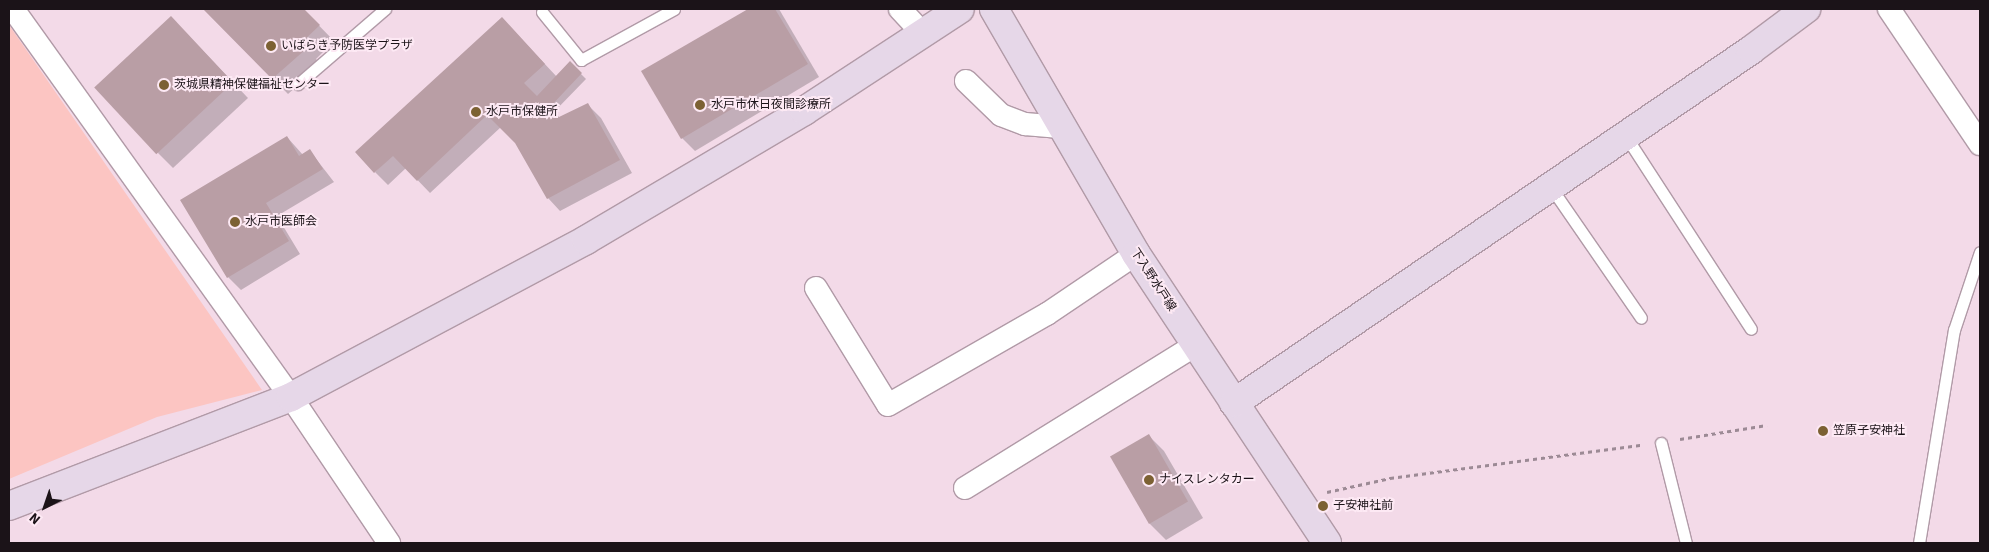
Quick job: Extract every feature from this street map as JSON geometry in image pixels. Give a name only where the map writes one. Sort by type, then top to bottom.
[{"type":"street","points":[[12,9],[291,397],[389,543]]},
{"type":"street","points":[[900,9],[923,34]]},
{"type":"street","points":[[9,506],[291,397],[586,240],[804,111],[960,9]]},
{"type":"street","name":"下入野水戸線","points":[[994,9],[1060,127],[1136,254],[1326,543]]},
{"type":"street","points":[[1234,403],[1624,134],[1751,50],[1806,9]]},
{"type":"street","points":[[1889,9],[1980,144]]},
{"type":"street","points":[[966,81],[1001,115],[1025,124],[1060,127]]},
{"type":"street","points":[[816,288],[888,405],[1047,314],[1136,254]]},
{"type":"street","points":[[965,488],[1196,345]]},
{"type":"lane","points":[[298,84],[385,9]]},
{"type":"lane","points":[[542,10],[581,60],[674,9]]},
{"type":"lane","points":[[1624,134],[1751,329]]},
{"type":"lane","points":[[1550,186],[1642,318]]},
{"type":"lane","points":[[1919,543],[1954,330],[1980,252]]},
{"type":"lane","points":[[1661,443],[1686,543]]},
{"type":"path","points":[[1297,499],[1390,478],[1661,443],[1767,425]]},
{"type":"shaded area","points":[[9,25],[262,390],[157,417],[9,479]]},
{"type":"building","name":"いばらき予防医学プラザ","points":[[203,9],[304,9],[320,25],[301,43],[306,49],[272,79]]},
{"type":"building","name":"水戸市休日夜間診療所","points":[[748,9],[775,9],[808,64],[681,139],[641,71]]},
{"type":"building","name":"茨城県精神保健福祉センター","points":[[171,16],[233,83],[156,154],[94,88]]},
{"type":"building","name":"水戸市保健所","points":[[502,17],[545,64],[524,83],[537,96],[570,61],[582,73],[549,108],[559,117],[588,103],[620,160],[547,199],[515,143],[487,115],[417,181],[393,156],[374,173],[355,152]]},
{"type":"building","name":"水戸市医師会","points":[[287,136],[299,156],[310,149],[323,169],[266,203],[289,241],[227,278],[180,200]]},
{"type":"building","name":"ナイスレンタカー","points":[[1149,434],[1188,502],[1149,524],[1110,456]]},
{"type":"place","name":"いばらき予防医学プラザ","points":[[271,46]]},
{"type":"place","name":"茨城県精神保健福祉センター","points":[[164,85]]},
{"type":"place","name":"水戸市休日夜間診療所","points":[[700,105]]},
{"type":"place","name":"水戸市保健所","points":[[476,112]]},
{"type":"place","name":"水戸市医師会","points":[[235,222]]},
{"type":"place","name":"笠原子安神社","points":[[1823,431]]},
{"type":"place","name":"ナイスレンタカー","points":[[1149,480]]},
{"type":"place","name":"子安神社前","points":[[1323,506]]}]
